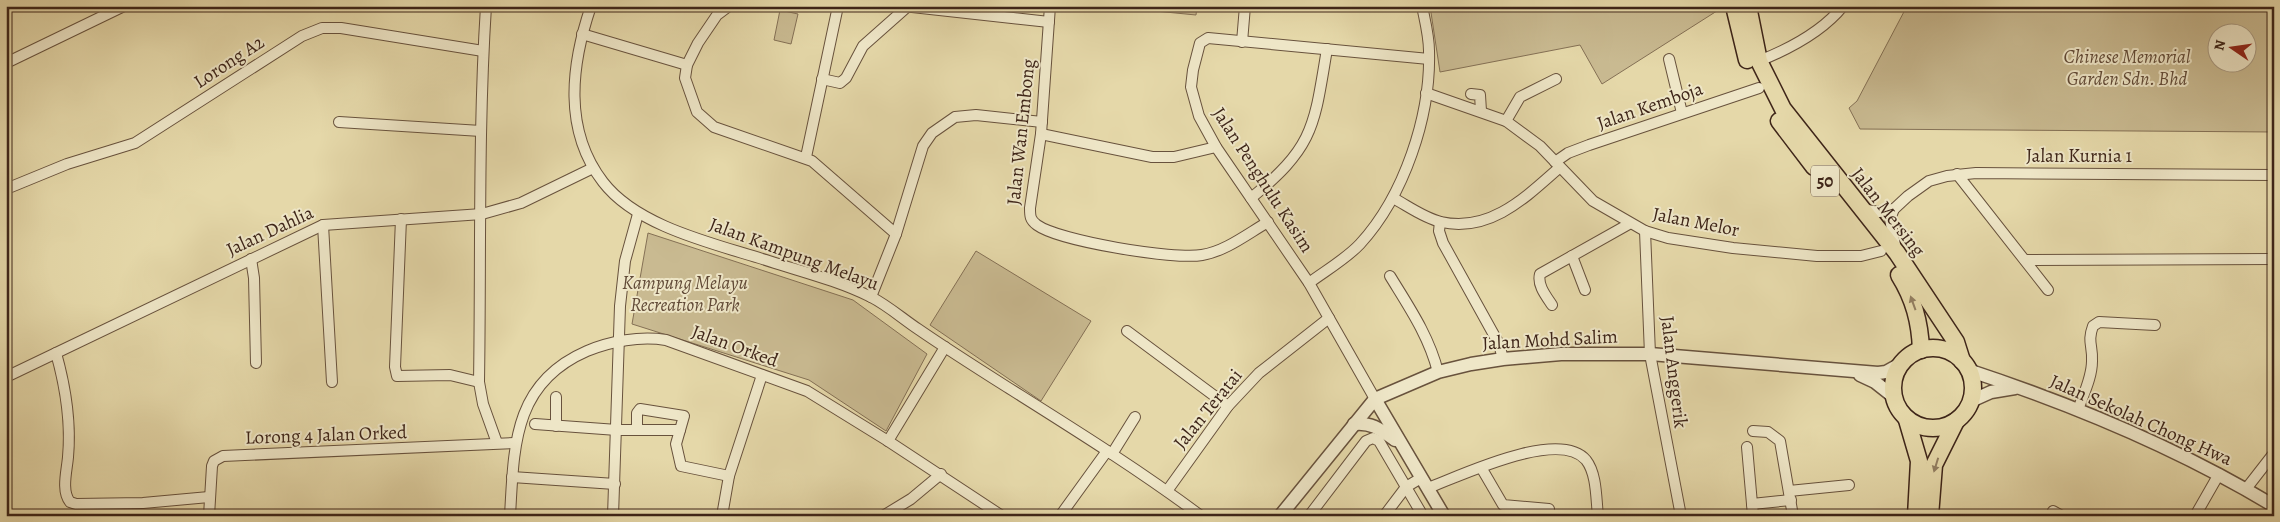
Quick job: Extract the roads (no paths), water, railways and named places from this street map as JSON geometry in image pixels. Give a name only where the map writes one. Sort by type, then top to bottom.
[{"type":"highway","name":"Jalan Mersing","points":[[1734,6],[1742,41],[1759,88],[1795,144],[1889,252],[1908,289],[1918,316],[1921,350]]},
{"type":"highway","name":"Jalan Mersing","points":[[1748,6],[1759,61],[1783,109],[1860,208],[1889,252],[1956,342],[1965,366]]},
{"type":"highway","points":[[1916,516],[1918,461],[1907,420],[1898,409],[1894,397],[1893,383],[1902,363],[1921,350],[1933,348],[1945,350],[1965,366]]},
{"type":"highway","name":"50","points":[[1965,366],[1973,388],[1971,401]]},
{"type":"highway","points":[[1930,516],[1934,466],[1956,421],[1965,412],[1971,401]]},
{"type":"highway","points":[[1907,420],[1936,428],[1956,421]]},
{"type":"street","points":[[6,63],[124,6]]},
{"type":"street","points":[[486,6],[479,182],[482,214],[479,382],[483,404],[497,442]]},
{"type":"street","name":"Jalan Kampung Melayu","points":[[591,6],[575,66],[573,102],[580,138],[593,168],[604,184],[638,214],[661,226],[800,271],[871,297],[945,347],[1109,452],[1167,491],[1197,515]]},
{"type":"street","points":[[729,6],[717,15],[698,43],[687,65],[685,78],[688,92],[697,112],[705,121],[741,138],[806,157],[896,234]]},
{"type":"street","points":[[806,157],[838,6]]},
{"type":"street","points":[[903,6],[1048,22]]},
{"type":"street","name":"Jalan Wan Embong","points":[[1050,6],[1041,134],[1030,208],[1031,219],[1048,231],[1121,248],[1182,256],[1203,255],[1223,248],[1268,222]]},
{"type":"street","points":[[1242,42],[1245,6]]},
{"type":"street","points":[[1309,283],[1360,244],[1392,198],[1411,159],[1426,93],[1429,59],[1422,6]]},
{"type":"street","points":[[1759,61],[1807,36],[1832,19],[1843,6]]},
{"type":"street","points":[[822,79],[840,83],[846,78],[863,46],[906,7]]},
{"type":"street","name":"Lorong A2","points":[[6,189],[67,164],[135,143],[302,36],[322,28],[341,28],[483,50]]},
{"type":"street","points":[[582,34],[687,65]]},
{"type":"street","name":"Jalan Penghulu Kasim","points":[[1375,399],[1309,283],[1216,147],[1199,116],[1191,87],[1196,55],[1200,43],[1208,38],[1224,38],[1242,42],[1429,59]]},
{"type":"street","points":[[1251,198],[1278,176],[1305,143],[1317,113],[1327,49]]},
{"type":"street","points":[[1669,59],[1682,113]]},
{"type":"street","points":[[1506,121],[1520,97],[1556,79]]},
{"type":"street","name":"Jalan Kemboja","points":[[1392,198],[1440,222],[1454,224],[1482,221],[1519,204],[1568,153],[1759,88]]},
{"type":"street","name":"Jalan Melor","points":[[1426,93],[1506,121],[1540,146],[1593,201],[1629,224],[1645,231],[1668,238],[1733,248],[1816,256],[1861,256],[1889,252]]},
{"type":"street","points":[[1471,94],[1480,95],[1481,111]]},
{"type":"street","points":[[871,297],[896,234],[923,146],[932,133],[955,118],[976,115],[1042,122]]},
{"type":"street","points":[[338,122],[481,131]]},
{"type":"street","points":[[1041,134],[1152,157],[1174,157],[1216,147]]},
{"type":"street","name":"Jalan Dahlia","points":[[6,377],[323,225],[482,214],[521,203],[593,168]]},
{"type":"street","points":[[1957,174],[2048,290]]},
{"type":"street","name":"Jalan Kurnia 1","points":[[1894,209],[1929,181],[1957,174],[2274,175]]},
{"type":"street","points":[[1860,208],[1879,212],[1894,209],[1889,224],[1889,252]]},
{"type":"street","points":[[613,516],[617,430],[618,343],[624,269],[638,214]]},
{"type":"street","points":[[401,219],[395,367],[397,376],[450,376],[479,382]]},
{"type":"street","points":[[1440,222],[1439,231],[1443,243],[1499,344],[1503,358]]},
{"type":"street","points":[[1552,304],[1538,280],[1540,274],[1629,224]]},
{"type":"street","points":[[323,225],[332,382]]},
{"type":"street","name":"Jalan Anggerik","points":[[1645,231],[1650,354],[1681,516]]},
{"type":"street","points":[[1572,256],[1585,290]]},
{"type":"street","points":[[2025,260],[2274,258]]},
{"type":"street","points":[[251,259],[254,278],[256,363]]},
{"type":"street","points":[[1390,276],[1423,330],[1432,350],[1438,372]]},
{"type":"street","name":"Jalan Teratai","points":[[1167,491],[1228,406],[1259,373],[1329,318]]},
{"type":"street","points":[[2078,410],[2090,375],[2092,360],[2089,344],[2093,326],[2099,322],[2155,325]]},
{"type":"street","points":[[1127,331],[1228,406]]},
{"type":"street","name":"Jalan Orked","points":[[510,516],[515,443],[528,404],[540,383],[572,358],[602,345],[650,338],[666,340],[807,391],[941,474],[1002,516]]},
{"type":"street","points":[[888,441],[945,347]]},
{"type":"street","points":[[56,353],[67,424],[68,452],[65,493],[70,502],[76,504],[144,503],[209,497]]},
{"type":"street","name":"Jalan Mohd Salim","points":[[1280,516],[1375,399],[1438,372],[1503,358],[1561,354],[1650,354],[1756,361],[1853,372],[1886,372],[1902,363]]},
{"type":"street","name":"Jalan Sekolah Chong Hwa","points":[[1965,366],[2017,388],[2078,410],[2199,463],[2274,506]]},
{"type":"street","name":"Jalan Mohd Salim","points":[[1853,372],[1875,382],[1894,397]]},
{"type":"street","points":[[722,516],[729,476],[762,374]]},
{"type":"street","name":"Jalan Sekolah Chong Hwa","points":[[1971,401],[1991,392],[2017,388]]},
{"type":"street","points":[[556,397],[556,426]]},
{"type":"street","points":[[1375,399],[1444,516]]},
{"type":"street","points":[[637,430],[637,413],[640,409],[684,416],[676,444],[681,466],[729,476]]},
{"type":"street","points":[[1060,516],[1136,417]]},
{"type":"street","points":[[1354,424],[1362,423],[1375,426],[1402,444]]},
{"type":"street","points":[[535,424],[617,430],[680,430]]},
{"type":"street","points":[[1753,431],[1772,434],[1780,442],[1793,516]]},
{"type":"street","points":[[1309,516],[1366,441],[1373,438],[1379,441],[1423,516]]},
{"type":"street","name":"Lorong 4 Jalan Orked","points":[[209,516],[212,466],[214,461],[223,456],[341,452],[497,442],[515,443]]},
{"type":"street","points":[[1747,447],[1753,516]]},
{"type":"street","points":[[1384,516],[1406,487],[1482,469],[1543,449],[1564,450],[1582,456],[1592,471],[1598,516]]},
{"type":"street","points":[[2246,489],[2274,453]]},
{"type":"street","points":[[1482,469],[1503,504],[1548,509]]},
{"type":"street","points":[[883,516],[911,500],[941,474]]},
{"type":"street","points":[[2195,516],[2219,474]]},
{"type":"street","points":[[512,477],[615,484]]},
{"type":"street","points":[[1752,504],[1850,484]]},
{"type":"park label","name":"Chinese Memorial Garden Sdn. Bhd","points":[[2127,68]]},
{"type":"park label","name":"Kampung Melayu Recreation Park","points":[[685,294]]}]
